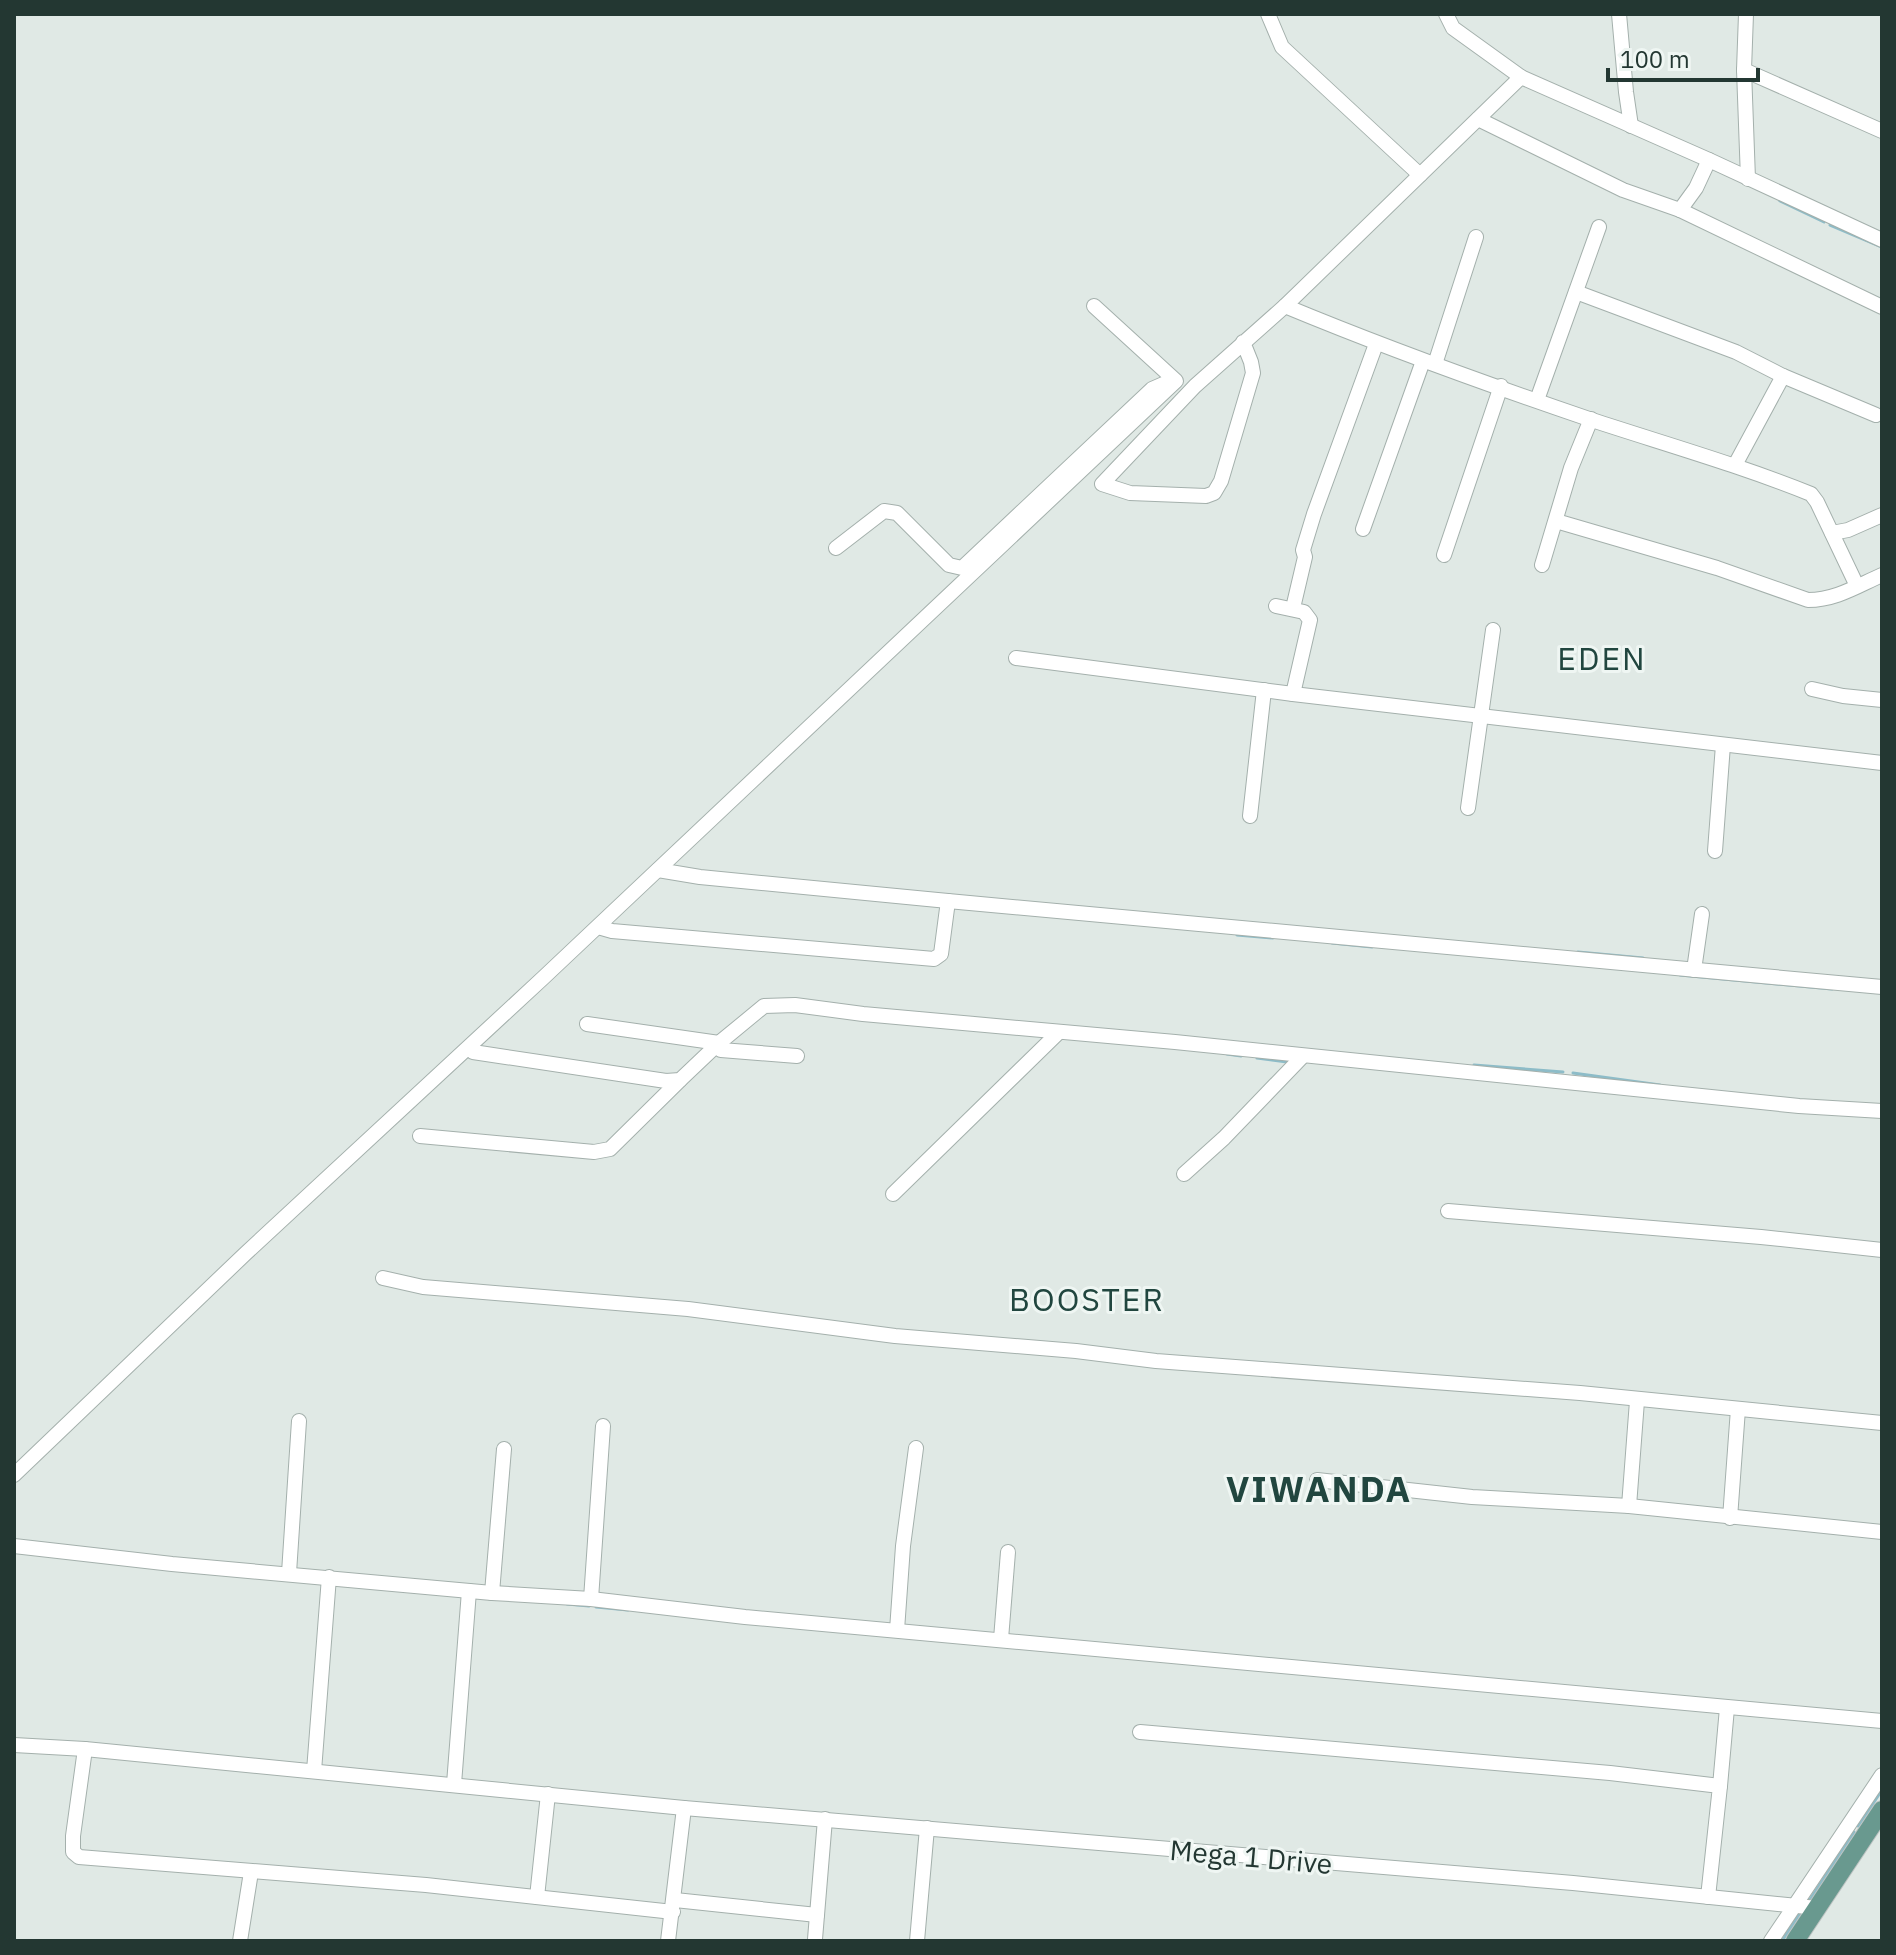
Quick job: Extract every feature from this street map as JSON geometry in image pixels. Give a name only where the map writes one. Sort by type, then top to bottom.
[{"type":"main road","points":[[1795,1941],[1817,1908],[1858,1830],[1882,1810]]},
{"type":"street","points":[[1268,14],[1282,47],[1420,175]]},
{"type":"street","points":[[1446,14],[1453,28],[1521,77],[1882,240]]},
{"type":"street","points":[[1619,14],[1631,126]]},
{"type":"street","points":[[1746,14],[1744,70],[1748,179]]},
{"type":"street","points":[[1744,70],[1882,131]]},
{"type":"street","points":[[1243,342],[1253,373],[1221,481],[1214,493],[1206,496],[1130,493],[1102,484],[1195,386],[1243,342],[1285,306],[1521,77]]},
{"type":"street","points":[[1478,119],[1623,190],[1680,210],[1882,307]]},
{"type":"street","points":[[1680,210],[1696,188],[1709,160]]},
{"type":"street","points":[[1537,400],[1599,227]]},
{"type":"street","points":[[1363,529],[1476,237]]},
{"type":"street","points":[[1576,292],[1736,352],[1783,376],[1876,415]]},
{"type":"street","points":[[1094,306],[1176,381]]},
{"type":"street","points":[[1285,306],[1376,344],[1591,419],[1735,465],[1811,494],[1857,586]]},
{"type":"street","points":[[1293,608],[1305,557],[1303,550],[1314,514],[1376,344]]},
{"type":"street","points":[[1735,465],[1783,376]]},
{"type":"street","points":[[836,548],[884,511],[890,511],[897,513],[949,565],[962,568],[1152,389],[1185,380],[1195,386]]},
{"type":"street","points":[[14,1475],[245,1254],[598,927],[1176,381]]},
{"type":"street","points":[[1444,555],[1501,386]]},
{"type":"street","points":[[1542,565],[1571,468],[1591,419]]},
{"type":"street","points":[[1832,533],[1848,530],[1882,515]]},
{"type":"street","points":[[1556,521],[1717,568],[1808,600],[1831,598],[1882,575]]},
{"type":"street","points":[[1276,606],[1304,612],[1310,620],[1293,694]]},
{"type":"street","points":[[1468,808],[1493,630]]},
{"type":"street","points":[[1016,658],[1882,763]]},
{"type":"street","points":[[1812,689],[1882,700]]},
{"type":"street","points":[[1250,816],[1264,690]]},
{"type":"street","points":[[1715,851],[1723,745]]},
{"type":"street","points":[[658,870],[700,877],[948,901],[1882,987]]},
{"type":"street","points":[[598,927],[612,931],[934,959],[941,954],[948,901]]},
{"type":"street","points":[[1694,970],[1702,914]]},
{"type":"street","points":[[420,1136],[594,1152],[610,1149],[719,1043],[764,1006],[773,1005],[1799,1106],[1882,1111]]},
{"type":"street","points":[[587,1024],[719,1043]]},
{"type":"street","points":[[893,1194],[1059,1032]]},
{"type":"street","points":[[719,1043],[721,1050],[797,1056]]},
{"type":"street","points":[[473,1052],[666,1081],[680,1080]]},
{"type":"street","points":[[1184,1174],[1224,1138],[1302,1057]]},
{"type":"street","points":[[1448,1211],[1882,1250]]},
{"type":"street","points":[[383,1278],[423,1287],[688,1309],[895,1336],[1156,1361],[1580,1393],[1882,1423]]},
{"type":"street","points":[[1629,1506],[1637,1401]]},
{"type":"street","points":[[1730,1518],[1738,1409]]},
{"type":"street","points":[[289,1573],[299,1421]]},
{"type":"street","points":[[591,1599],[603,1426]]},
{"type":"street","points":[[897,1630],[903,1546],[916,1448]]},
{"type":"street","points":[[492,1593],[504,1449]]},
{"type":"street","points":[[1317,1480],[1472,1497],[1629,1506],[1882,1532]]},
{"type":"street","points":[[14,1546],[172,1564],[591,1599],[1882,1721]]},
{"type":"street","points":[[1001,1639],[1008,1552]]},
{"type":"street","points":[[314,1771],[329,1577]]},
{"type":"street","points":[[454,1784],[469,1591]]},
{"type":"street","points":[[1708,1897],[1727,1708]]},
{"type":"street","points":[[1140,1732],[1610,1773],[1720,1786]]},
{"type":"street","name":"Mega 1 Drive","points":[[14,1745],[85,1749],[684,1808],[1817,1908]]},
{"type":"street","points":[[85,1749],[73,1836],[73,1852],[79,1857],[537,1897],[817,1915]]},
{"type":"street","points":[[1771,1941],[1858,1830],[1881,1780]]},
{"type":"street","points":[[537,1897],[548,1794]]},
{"type":"street","points":[[668,1941],[684,1808]]},
{"type":"street","points":[[815,1939],[825,1819]]},
{"type":"street","points":[[917,1941],[927,1828]]},
{"type":"street","points":[[240,1941],[251,1872]]},
{"type":"waterway","points":[[1780,201],[1824,222]]},
{"type":"waterway","points":[[1830,225],[1882,247]]},
{"type":"waterway","points":[[1237,935],[1273,938]]},
{"type":"waterway","points":[[1332,943],[1372,947]]},
{"type":"waterway","points":[[1578,952],[1643,958]]},
{"type":"waterway","points":[[1680,975],[1832,989]]},
{"type":"waterway","points":[[1227,1054],[1241,1056]]},
{"type":"waterway","points":[[1257,1058],[1287,1062]]},
{"type":"waterway","points":[[1474,1065],[1563,1072]]},
{"type":"waterway","points":[[1573,1073],[1660,1085]]},
{"type":"waterway","points":[[567,1604],[589,1606]]},
{"type":"waterway","points":[[596,1607],[628,1610]]},
{"type":"waterway","points":[[1858,1826],[1882,1790]]},
{"type":"waterway","points":[[1806,1900],[1809,1901],[1854,1832]]},
{"type":"waterway","points":[[1782,1941],[1800,1913]]},
{"type":"district","name":"EDEN","points":[[1602,659]]},
{"type":"district","name":"BOOSTER","points":[[1087,1300]]},
{"type":"district","name":"VIWANDA","points":[[1319,1489]]}]
